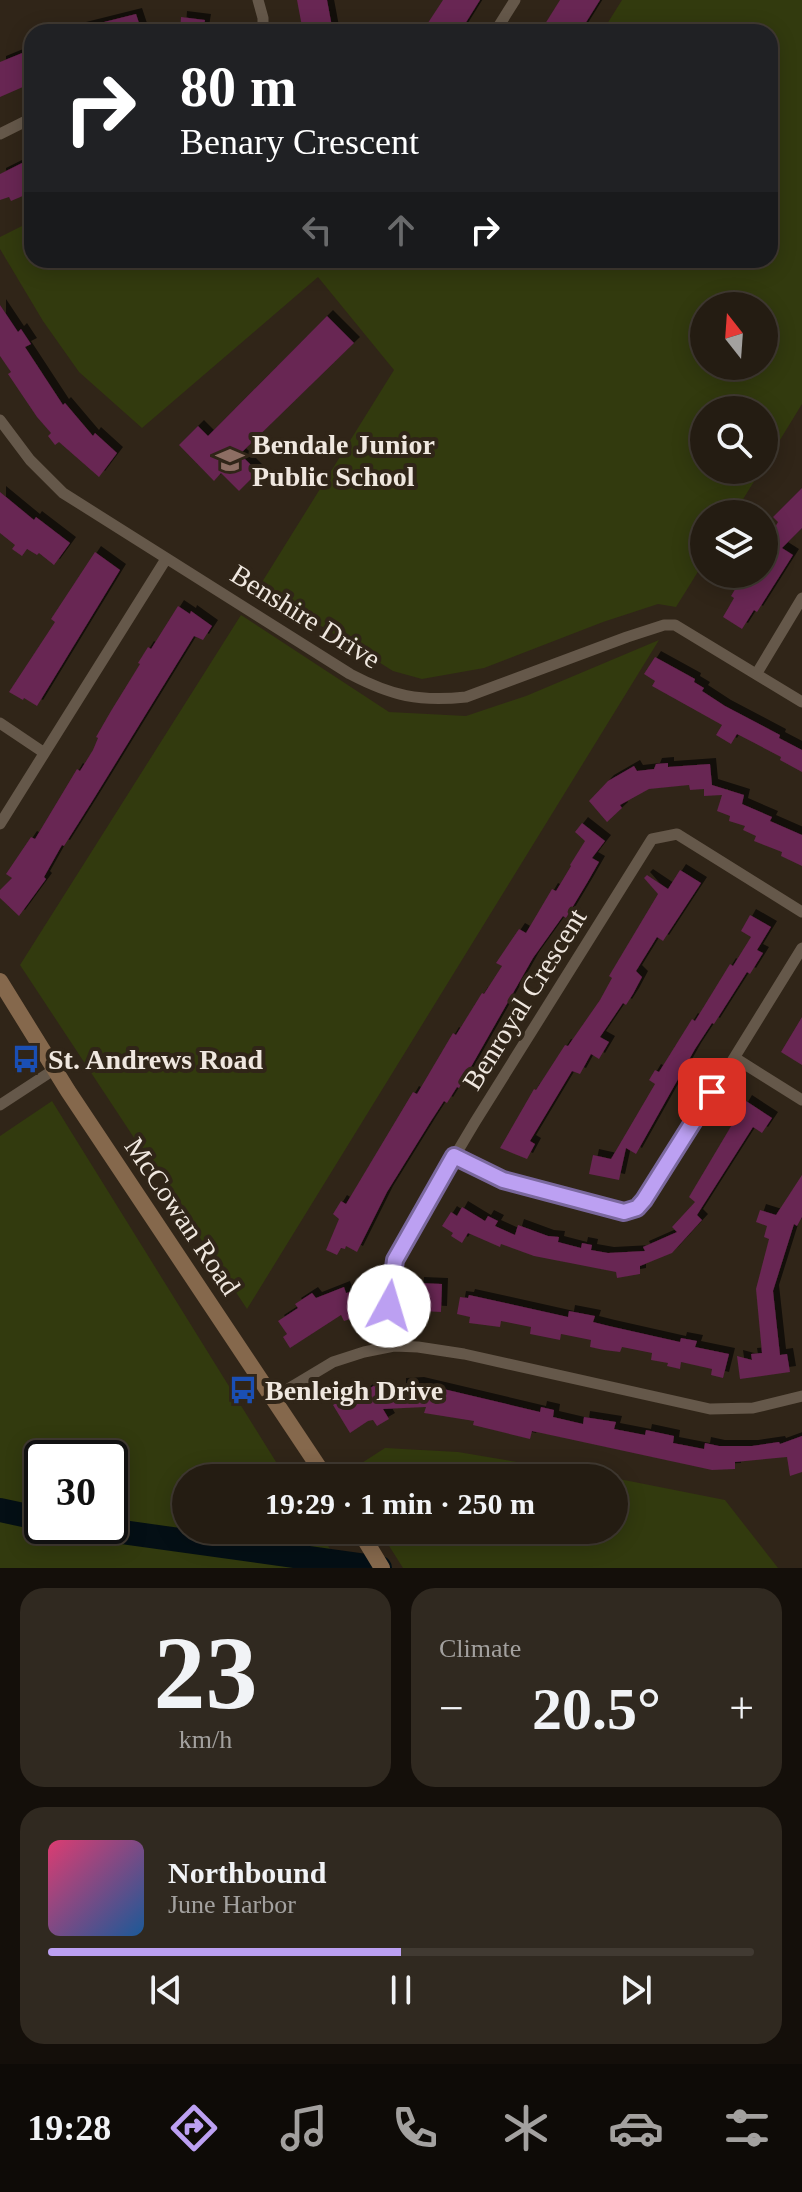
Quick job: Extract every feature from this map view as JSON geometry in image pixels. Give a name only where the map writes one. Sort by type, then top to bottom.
[{"type":"main road","name":"McCowan Road","points":[[0,981],[317,1464]]},
{"type":"main road","points":[[367,1544],[382,1568]]},
{"type":"street","points":[[258,0],[263,24]]},
{"type":"street","points":[[500,24],[515,0]]},
{"type":"street","points":[[0,134],[24,122]]},
{"type":"street","name":"Benshire Drive","points":[[0,420],[30,460],[63,493],[350,674],[384,691],[411,699],[466,697],[664,625],[675,625],[802,702]]},
{"type":"street","points":[[0,824],[166,559]]},
{"type":"street","points":[[757,673],[802,598]]},
{"type":"street","points":[[0,723],[43,752]]},
{"type":"street","name":"Benroyal Crescent","points":[[394,1346],[389,1297],[395,1260],[454,1156],[652,839],[677,834],[802,912]]},
{"type":"street","points":[[454,1156],[503,1180],[624,1212],[637,1208],[802,948]]},
{"type":"street","points":[[735,1058],[802,1100]]},
{"type":"street","points":[[0,1105],[55,1069]]},
{"type":"street","points":[[273,1398],[333,1362],[394,1346],[464,1354],[710,1409],[753,1408],[802,1396]]},
{"type":"green space","points":[[622,0],[802,0],[802,404],[778,443],[778,396],[690,396],[690,484],[752,484],[743,500],[690,500],[690,584],[676,607],[658,604],[484,668],[422,679],[393,671],[259,587],[394,370],[318,277],[142,428],[79,372],[43,321],[0,249],[0,237],[24,225],[24,268],[778,268],[778,24],[607,24]]},
{"type":"green space","points":[[241,615],[389,712],[466,716],[526,696],[659,640],[247,1309],[20,965]]},
{"type":"green space","points":[[52,1101],[277,1464],[172,1464],[172,1544],[327,1544],[342,1568],[0,1568],[0,1136]]},
{"type":"green space","points":[[385,1448],[458,1452],[529,1464],[360,1464]]},
{"type":"green space","points":[[628,1481],[725,1500],[778,1568],[403,1568],[388,1544],[628,1544]]},
{"type":"building","points":[[297,0],[327,0],[332,24],[302,24]]},
{"type":"building","points":[[443,0],[480,0],[465,24],[427,24]]},
{"type":"building","points":[[560,0],[600,0],[585,24],[545,24]]},
{"type":"building","points":[[136,14],[139,24],[96,24]]},
{"type":"building","points":[[181,17],[205,20],[204,24],[181,24]]},
{"type":"building","points":[[24,52],[24,86],[0,97],[0,62]]},
{"type":"building","points":[[24,162],[24,195],[11,201],[9,197],[0,200],[0,174]]},
{"type":"building","points":[[0,305],[18,332],[21,329],[31,344],[25,347],[63,405],[65,403],[93,436],[95,433],[117,453],[99,477],[59,442],[55,445],[48,436],[51,433],[8,374],[11,372],[0,356]]},
{"type":"building","points":[[327,316],[354,343],[240,454],[258,472],[239,491],[221,473],[214,481],[179,445],[198,426],[208,436]]},
{"type":"building","points":[[802,488],[802,528],[782,548],[793,555],[778,579],[778,522],[778,512]]},
{"type":"building","points":[[0,492],[34,520],[36,517],[70,543],[54,565],[39,553],[37,555],[27,549],[22,556],[12,549],[15,545],[0,533]]},
{"type":"building","points":[[95,552],[120,570],[37,706],[23,700],[9,692],[55,622],[51,619]]},
{"type":"building","points":[[736,588],[772,588],[742,629],[723,617],[734,598],[731,596]]},
{"type":"building","points":[[178,606],[212,626],[203,640],[194,636],[62,845],[44,877],[46,879],[19,916],[0,898],[0,890],[12,878],[6,874],[31,837],[35,839],[77,769],[80,771],[138,663],[148,647],[151,649]]},
{"type":"building","points":[[655,657],[695,679],[694,682],[704,688],[702,691],[725,706],[802,750],[802,772],[737,734],[731,744],[716,735],[722,725],[652,686],[655,681],[644,674]]},
{"type":"building","points":[[668,763],[668,767],[710,764],[712,785],[744,795],[742,804],[802,835],[802,866],[781,856],[782,852],[754,841],[756,836],[743,830],[745,826],[729,821],[730,816],[717,811],[722,795],[704,796],[704,789],[690,790],[689,785],[649,789],[620,805],[622,808],[607,822],[589,801],[608,781],[634,766],[637,771]]},
{"type":"building","points":[[582,823],[605,841],[592,858],[599,862],[587,883],[566,918],[563,916],[533,958],[459,1088],[447,1103],[444,1101],[431,1121],[387,1192],[357,1252],[346,1246],[337,1255],[326,1250],[339,1219],[333,1214],[341,1201],[346,1204],[413,1092],[417,1094],[453,1033],[456,1035],[484,994],[502,966],[496,963],[519,929],[526,933],[552,889],[556,891],[571,866],[585,841],[575,832]]},
{"type":"building","points":[[680,870],[701,883],[663,941],[657,937],[636,971],[642,977],[626,1005],[623,1003],[600,1037],[609,1042],[599,1059],[591,1054],[580,1074],[572,1071],[530,1141],[535,1144],[527,1159],[500,1148],[534,1089],[600,1000],[612,978],[609,976],[658,894],[644,878],[647,875],[668,889]]},
{"type":"building","points":[[750,915],[771,927],[757,950],[763,953],[750,974],[747,972],[695,1049],[636,1154],[626,1148],[619,1180],[589,1174],[593,1155],[611,1159],[655,1084],[649,1080],[655,1070],[659,1072],[730,964],[733,966],[751,937],[741,931]]},
{"type":"building","points":[[802,1017],[802,1065],[781,1052]]},
{"type":"building","points":[[746,1101],[772,1118],[762,1133],[753,1127],[697,1215],[702,1220],[672,1253],[640,1266],[640,1274],[617,1278],[616,1272],[534,1256],[501,1244],[500,1247],[468,1233],[462,1243],[442,1226],[451,1212],[457,1216],[462,1207],[485,1221],[488,1216],[498,1221],[495,1226],[515,1235],[518,1225],[559,1237],[558,1242],[581,1248],[582,1243],[592,1245],[591,1250],[608,1253],[645,1251],[643,1247],[677,1232],[672,1227],[695,1202],[689,1197]]},
{"type":"building","points":[[802,1175],[802,1217],[797,1226],[794,1224],[773,1291],[780,1355],[787,1354],[790,1372],[740,1379],[737,1356],[752,1360],[751,1354],[762,1353],[756,1289],[769,1239],[764,1237],[767,1226],[756,1222],[760,1210],[776,1215]]},
{"type":"building","points":[[418,1283],[442,1284],[441,1312],[423,1311],[424,1297],[417,1297]]},
{"type":"building","points":[[344,1287],[346,1293],[358,1290],[361,1301],[356,1302],[360,1316],[344,1321],[341,1315],[290,1348],[283,1337],[287,1334],[278,1321],[298,1308],[295,1304],[312,1293],[316,1298]]},
{"type":"building","points":[[469,1295],[568,1317],[569,1311],[595,1316],[593,1322],[680,1342],[681,1338],[697,1341],[695,1347],[729,1354],[723,1378],[711,1375],[712,1369],[681,1362],[680,1369],[667,1366],[668,1363],[651,1360],[652,1353],[622,1347],[620,1352],[604,1350],[590,1347],[591,1340],[561,1334],[560,1340],[530,1334],[531,1327],[501,1321],[500,1327],[469,1323],[470,1317],[457,1314],[460,1297],[468,1298]]},
{"type":"building","points":[[418,1383],[540,1412],[541,1407],[554,1410],[553,1417],[583,1424],[584,1417],[616,1422],[614,1429],[645,1435],[646,1430],[674,1436],[673,1443],[704,1449],[705,1443],[719,1446],[780,1444],[802,1436],[802,1472],[790,1476],[787,1457],[735,1462],[735,1469],[712,1470],[532,1431],[530,1439],[473,1425],[474,1421],[424,1413],[426,1407],[383,1409],[389,1419],[377,1426],[373,1420],[368,1421],[350,1433],[333,1405],[348,1395],[352,1400],[375,1385],[379,1391],[400,1390],[400,1384]]},
{"type":"waterway","points":[[0,1510],[24,1515]]},
{"type":"waterway","points":[[128,1533],[380,1568]]},
{"type":"place","name":"Bendale Junior Public School","points":[[230,460]]},
{"type":"place","name":"St. Andrews Road","points":[[26,1059]]},
{"type":"place","name":"Benleigh Drive","points":[[243,1390]]},
{"type":"route","points":[[389,1306],[393,1267],[400,1248],[454,1156],[503,1180],[624,1212],[637,1208],[658,1181],[712,1092]]}]
